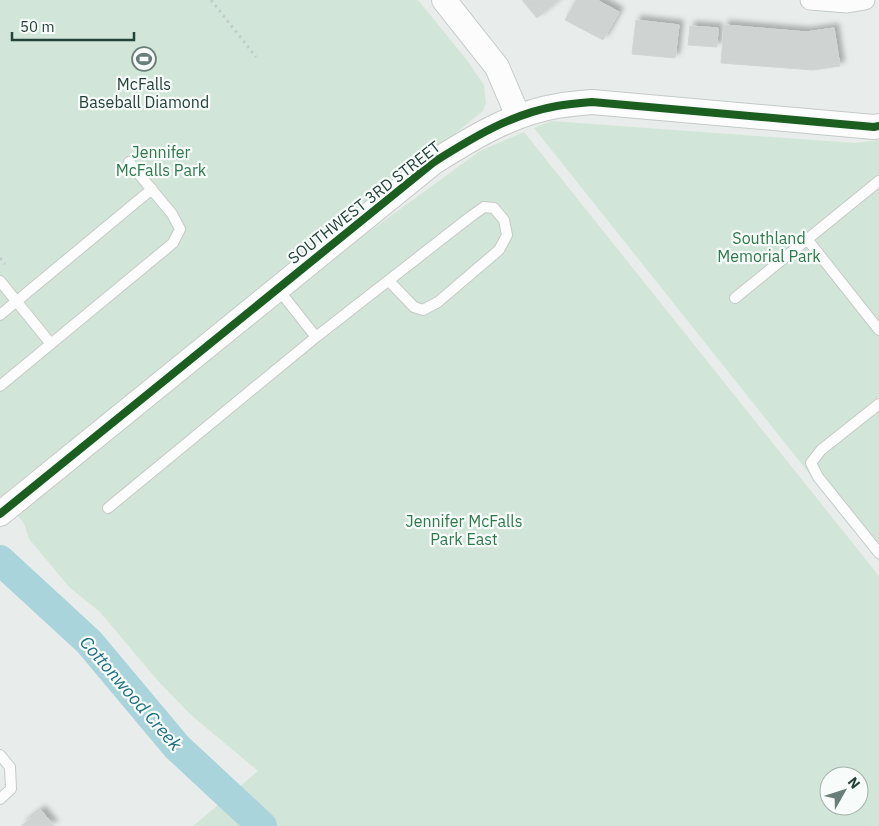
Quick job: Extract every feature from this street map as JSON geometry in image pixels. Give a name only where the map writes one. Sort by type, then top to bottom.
[{"type":"street","points":[[444,0],[497,66],[518,116]]},
{"type":"street","points":[[810,0],[847,2],[865,0]]},
{"type":"street","name":"SOUTHWEST 3RD STREET","points":[[8,508],[434,162],[469,140],[518,116],[557,106],[592,102],[879,126]]},
{"type":"lane","points":[[0,386],[173,242],[180,229],[172,214],[129,162]]},
{"type":"lane","points":[[734,298],[879,181]]},
{"type":"lane","points":[[0,316],[152,189]]},
{"type":"lane","points":[[108,508],[316,337],[484,208],[494,208],[504,220],[507,235],[499,250],[438,302],[424,310],[414,307],[389,281]]},
{"type":"lane","points":[[807,239],[879,330]]},
{"type":"lane","points":[[0,282],[51,344]]},
{"type":"lane","points":[[278,288],[316,337]]},
{"type":"lane","points":[[879,404],[821,450],[811,463],[818,477],[879,553]]},
{"type":"lane","points":[[0,755],[10,767],[12,789],[0,800]]},
{"type":"path","points":[[211,0],[256,57]]},
{"type":"path","points":[[0,258],[5,264]]},
{"type":"green space","name":"Jennifer McFalls Park","points":[[0,0],[418,0],[466,59],[484,85],[486,103],[483,111],[0,497]]},
{"type":"green space","name":"Southland Memorial Park","points":[[551,121],[855,143],[879,140],[879,561],[534,128]]},
{"type":"green space","name":"Jennifer McFalls Park East","points":[[524,132],[879,576],[879,826],[193,826],[258,771],[191,715],[158,681],[100,612],[70,588],[29,539],[24,524],[17,514],[308,276],[480,151]]},
{"type":"building","points":[[522,0],[559,0],[537,18]]},
{"type":"building","points":[[576,0],[597,0],[619,12],[603,40],[565,20]]},
{"type":"building","points":[[636,20],[679,25],[675,58],[632,54]]},
{"type":"building","points":[[724,25],[806,32],[834,28],[840,66],[813,70],[721,63]]},
{"type":"building","points":[[690,26],[718,28],[717,47],[688,45]]},
{"type":"building","points":[[41,810],[54,826],[21,826]]},
{"type":"waterway","name":"Cottonwood Creek","points":[[0,560],[89,642],[177,747],[262,826]]},
{"type":"cycle path","points":[[0,514],[434,162],[477,136],[508,121],[561,105],[592,102],[879,126]]},
{"type":"place","name":"McFalls Baseball Diamond","points":[[144,59]]}]
